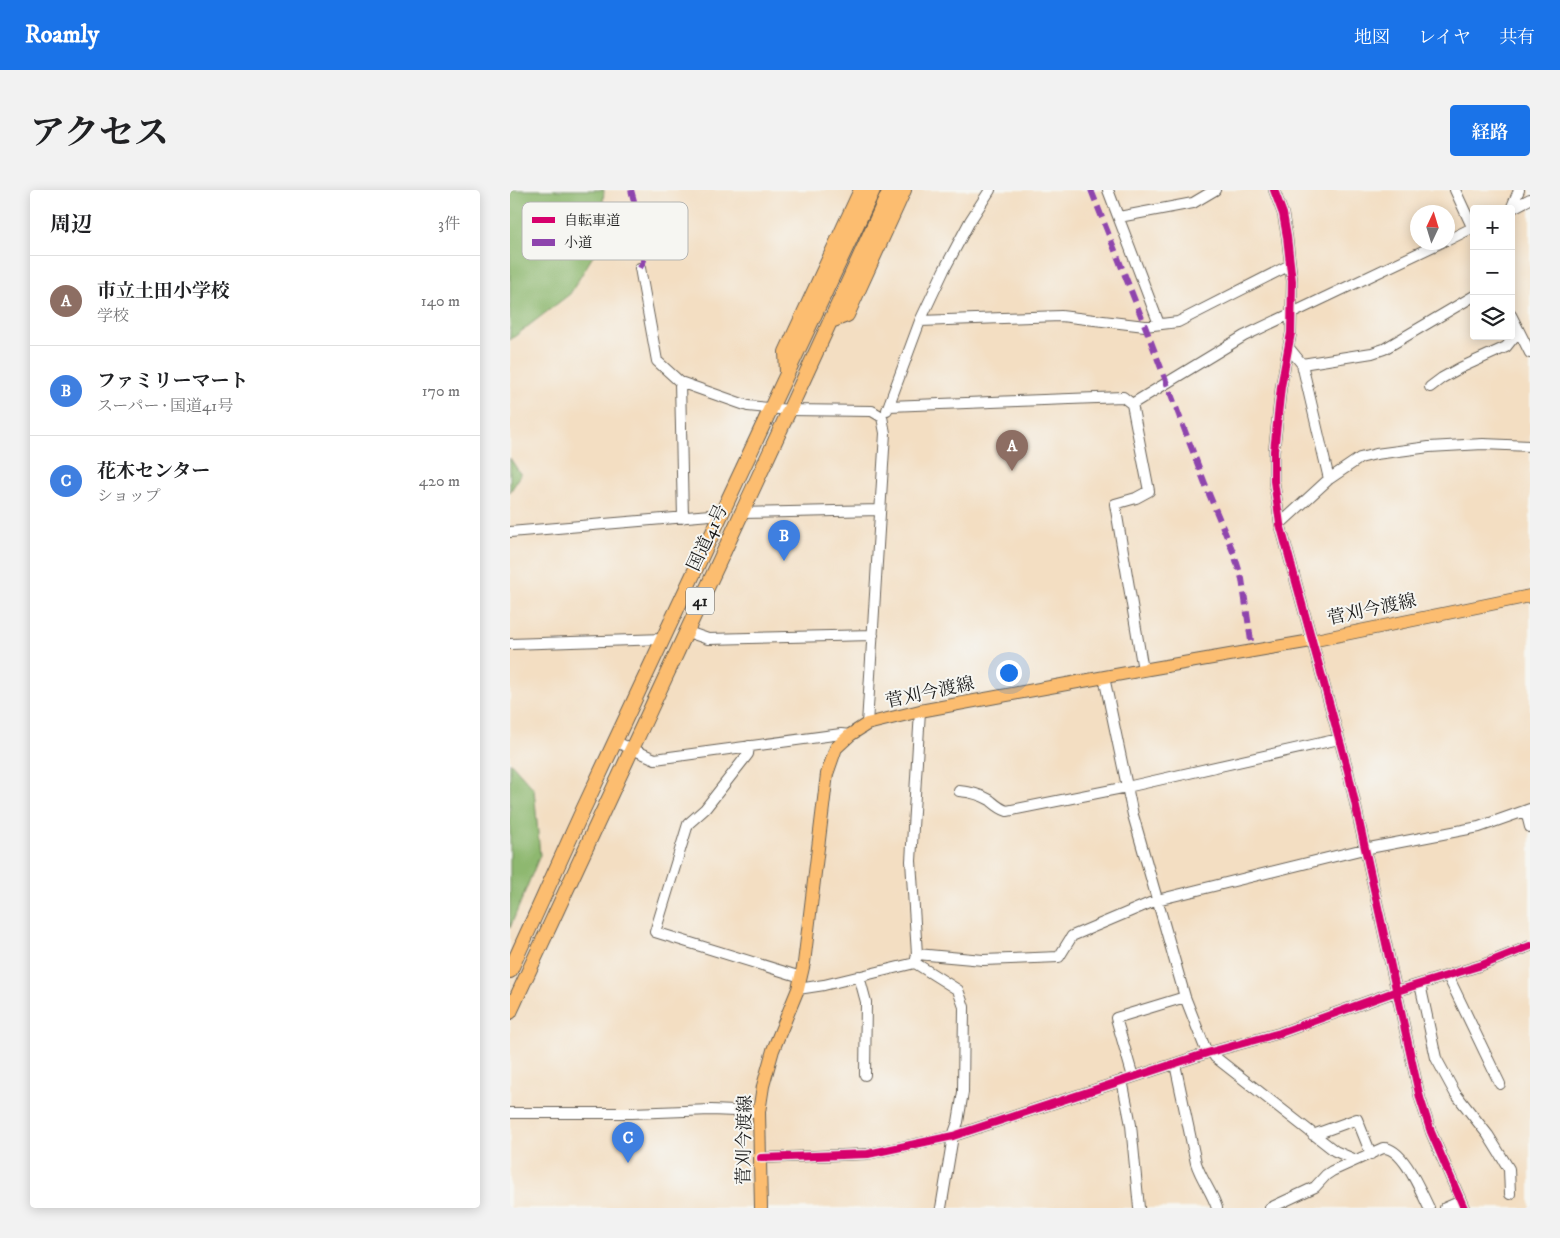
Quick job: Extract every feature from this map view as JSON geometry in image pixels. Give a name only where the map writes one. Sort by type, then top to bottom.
[{"type":"highway","points":[[787,376],[786,352],[861,190]]},
{"type":"highway","name":"国道41号","points":[[510,971],[873,190]]},
{"type":"highway","name":"国道41号","points":[[510,1012],[890,190]]},
{"type":"highway","points":[[831,321],[847,315],[904,190]]},
{"type":"main road","name":"菅刈今渡線","points":[[761,1208],[759,1112],[763,1086],[772,1050],[800,983],[813,899],[827,774],[836,748],[850,735],[867,724],[920,711],[1311,641],[1530,596]]},
{"type":"street","points":[[867,724],[885,433],[882,417],[889,406],[920,321],[944,270],[970,221],[990,190]]},
{"type":"street","points":[[1108,190],[1159,324]]},
{"type":"street","points":[[1119,217],[1193,203],[1215,190]]},
{"type":"street","points":[[1274,190],[1287,237],[1292,314],[1292,333],[1281,387],[1274,451],[1274,482],[1280,524],[1348,771],[1420,1098],[1431,1132],[1463,1204],[1445,1208]]},
{"type":"street","points":[[1455,190],[1470,222]]},
{"type":"street","points":[[1513,205],[1519,190]]},
{"type":"street","points":[[1515,207],[1530,199]]},
{"type":"street","points":[[1455,237],[1470,230]]},
{"type":"street","points":[[1132,404],[1244,336],[1425,250]]},
{"type":"street","points":[[920,321],[1061,316],[1145,326],[1178,322],[1290,265]]},
{"type":"street","points":[[640,268],[657,361],[680,382],[748,406],[789,410],[872,411],[882,417]]},
{"type":"street","points":[[1302,364],[1372,353],[1384,349],[1470,298]]},
{"type":"street","points":[[1515,322],[1524,337],[1530,353]]},
{"type":"street","points":[[1430,387],[1460,368],[1524,337]]},
{"type":"street","points":[[1289,348],[1302,364],[1329,479]]},
{"type":"street","points":[[680,382],[683,518]]},
{"type":"street","points":[[889,406],[1123,397],[1132,404],[1149,491],[1136,498],[1115,504],[1143,670]]},
{"type":"street","points":[[1280,524],[1329,479],[1360,458],[1429,447],[1483,444],[1530,446]]},
{"type":"street","points":[[740,514],[880,510]]},
{"type":"street","points":[[510,532],[722,514]]},
{"type":"street","points":[[686,631],[708,638],[872,635]]},
{"type":"street","points":[[510,644],[664,639]]},
{"type":"street","points":[[1104,677],[1133,815],[1157,900],[1185,997],[1210,1052],[1215,1058],[1313,1135],[1335,1151],[1356,1160]]},
{"type":"street","points":[[916,959],[911,861],[920,711]]},
{"type":"street","points":[[616,742],[655,759],[841,734],[850,735]]},
{"type":"street","points":[[959,791],[973,792],[988,799],[1001,810],[1007,811],[1127,787],[1339,740]]},
{"type":"street","points":[[749,746],[748,754],[704,810],[688,824],[655,932],[800,983],[859,976],[916,959],[983,960],[1059,957],[1072,936],[1157,900],[1364,849],[1479,827],[1528,810],[1530,827]]},
{"type":"street","points":[[761,1158],[868,1154],[953,1136],[1210,1052],[1280,1034],[1397,991],[1482,965],[1530,946]]},
{"type":"street","points":[[916,959],[958,990],[964,1007],[963,1092],[958,1122],[953,1136],[941,1208]]},
{"type":"street","points":[[859,976],[866,1002],[865,1075]]},
{"type":"street","points":[[1448,976],[1500,1084]]},
{"type":"street","points":[[1420,984],[1436,1058],[1455,1093],[1488,1135],[1509,1168],[1510,1194]]},
{"type":"street","points":[[1139,1208],[1127,1079],[1116,1018],[1185,997]]},
{"type":"street","points":[[1175,1064],[1196,1163],[1199,1173],[1214,1198],[1217,1208]]},
{"type":"street","points":[[510,1113],[632,1113],[710,1110],[759,1112]]},
{"type":"street","points":[[1313,1135],[1357,1119],[1371,1154]]},
{"type":"street","points":[[1270,1208],[1315,1187],[1326,1175],[1383,1148],[1393,1149],[1407,1166],[1429,1208]]},
{"type":"green space","points":[[510,190],[604,190],[603,202],[522,202],[522,260],[591,260],[570,294],[510,340]]},
{"type":"green space","points":[[510,458],[521,475],[510,492]]},
{"type":"green space","points":[[510,762],[534,789],[540,855],[510,928]]},
{"type":"marked path","points":[[631,190],[634,202]]},
{"type":"marked path","points":[[1091,190],[1234,554],[1242,579],[1251,641]]},
{"type":"marked path","points":[[640,268],[644,260]]},
{"type":"cycle path","points":[[1274,190],[1283,214],[1292,281],[1291,333],[1281,387],[1274,451],[1274,481],[1280,524],[1348,771],[1420,1098],[1431,1132],[1464,1208]]},
{"type":"cycle path","points":[[761,1158],[868,1154],[953,1136],[1207,1053],[1280,1033],[1397,991],[1482,965],[1530,946]]},
{"type":"place","name":"市立土田小学校","points":[[1012,471]]},
{"type":"place","name":"ファミリーマート","points":[[784,561]]},
{"type":"place","name":"花木センター","points":[[628,1163]]}]
